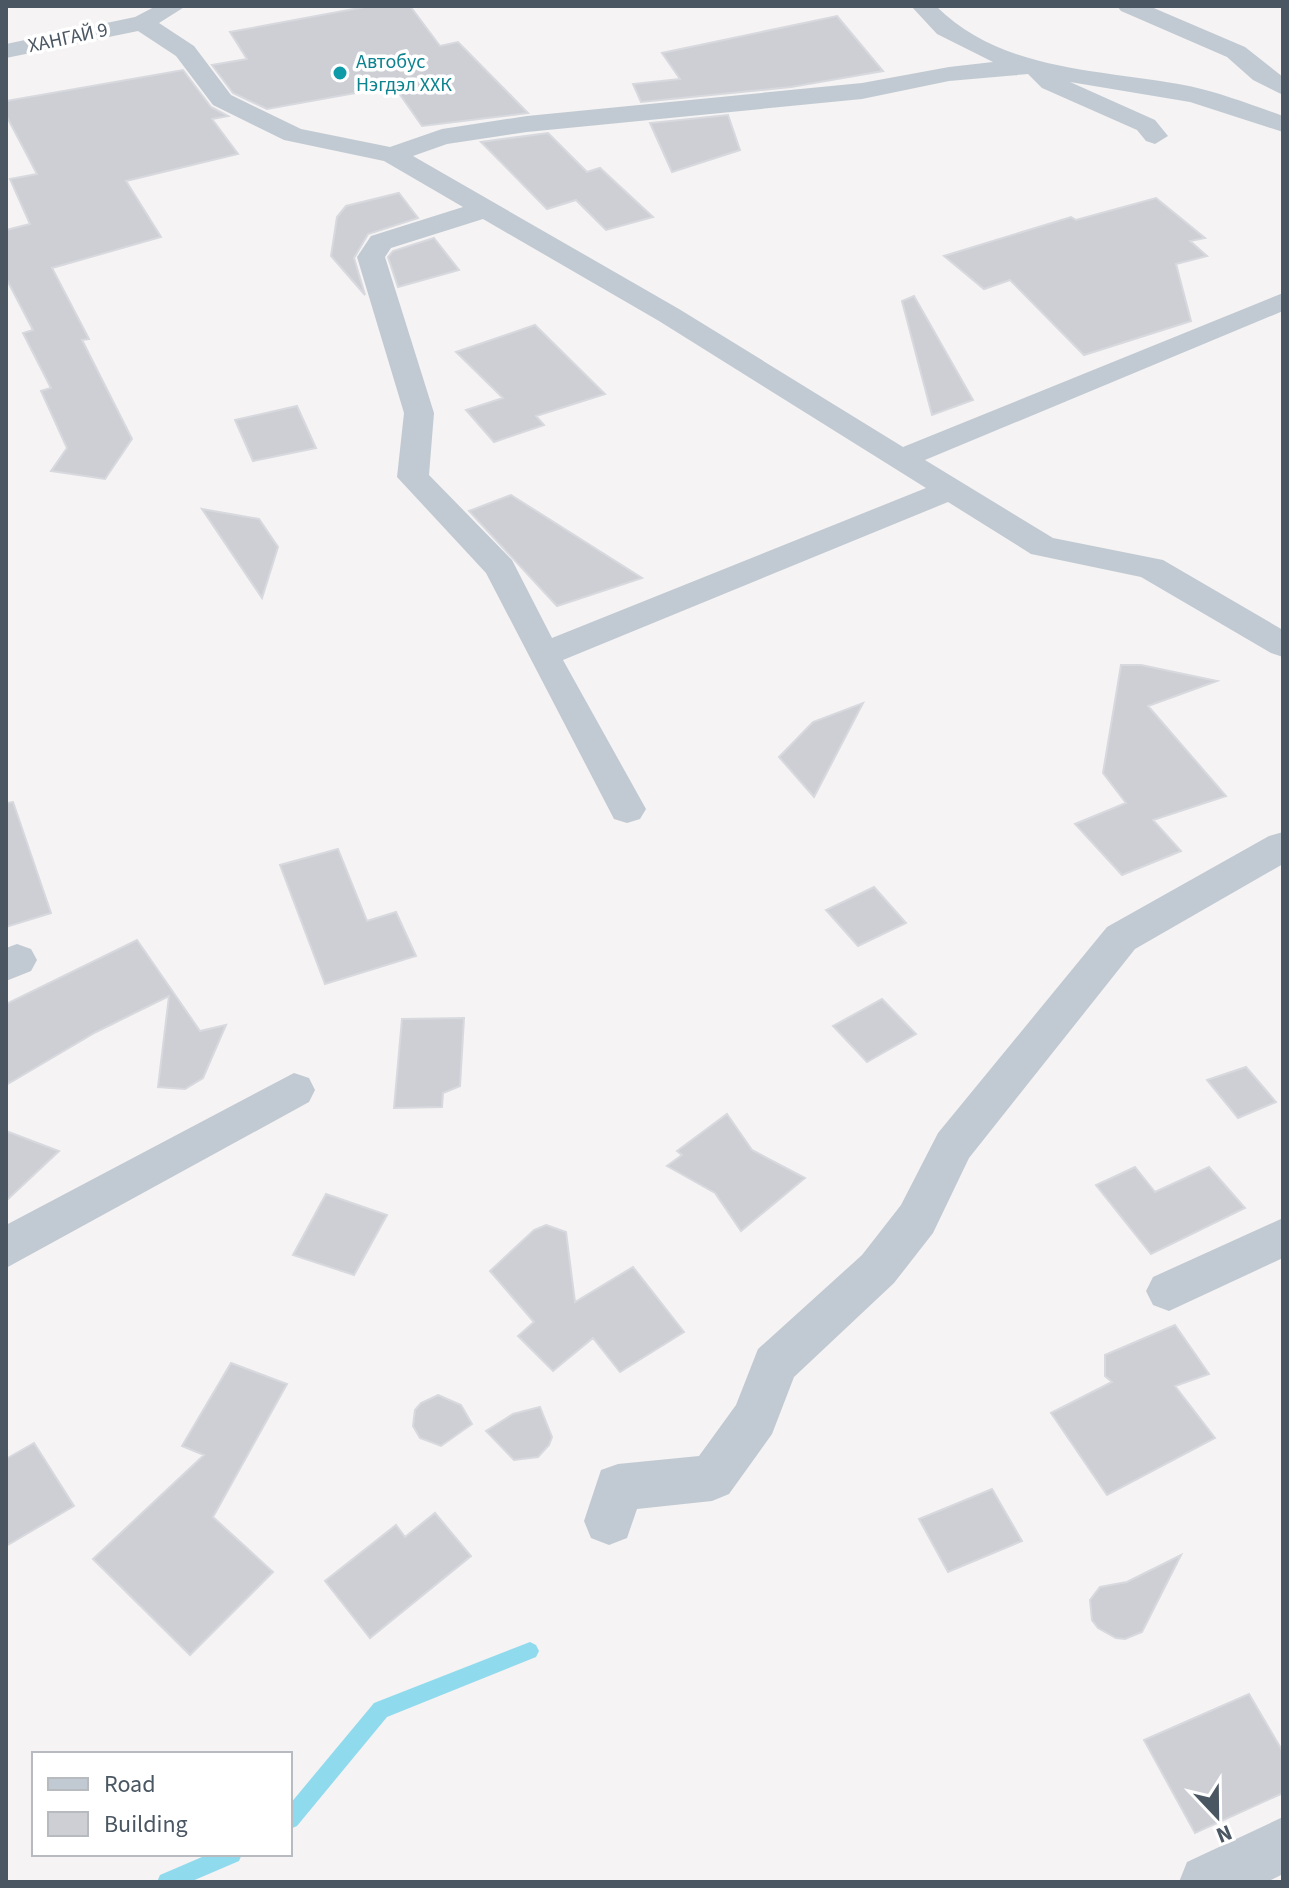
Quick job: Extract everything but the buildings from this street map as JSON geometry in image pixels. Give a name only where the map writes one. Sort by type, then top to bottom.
[{"type":"street","name":"ХАНГАЙ 9","points":[[6,51],[142,23],[174,6]]},
{"type":"street","points":[[923,6],[931,18],[968,44],[1034,66],[1192,95],[1283,124]]},
{"type":"street","points":[[1129,6],[1236,52],[1262,75],[1283,87]]},
{"type":"street","points":[[142,23],[185,51],[222,100],[293,135],[392,155],[669,315],[1043,547],[1151,568],[1283,645]]},
{"type":"street","points":[[392,155],[442,137],[527,124],[862,91],[949,74],[1034,66]]},
{"type":"street","points":[[1034,66],[1051,83],[1146,125],[1155,136]]},
{"type":"street","points":[[486,209],[381,242],[371,257],[419,413],[413,477],[500,568],[543,655],[627,809]]},
{"type":"street","points":[[901,459],[1281,301]]},
{"type":"street","points":[[543,655],[950,490]]},
{"type":"street","points":[[609,1521],[618,1487],[712,1478],[755,1418],[775,1364],[878,1269],[917,1219],[953,1146],[1121,938],[1283,846]]},
{"type":"street","points":[[6,1248],[294,1090]]},
{"type":"street","points":[[1169,1291],[1283,1237]]},
{"type":"street","points":[[1207,1882],[1283,1845]]},
{"type":"waterway","points":[[292,1817],[381,1710],[530,1651]]},
{"type":"waterway","points":[[167,1882],[227,1856]]},
{"type":"place","name":"Автобус Нэгдэл ХХК","points":[[340,73]]}]
